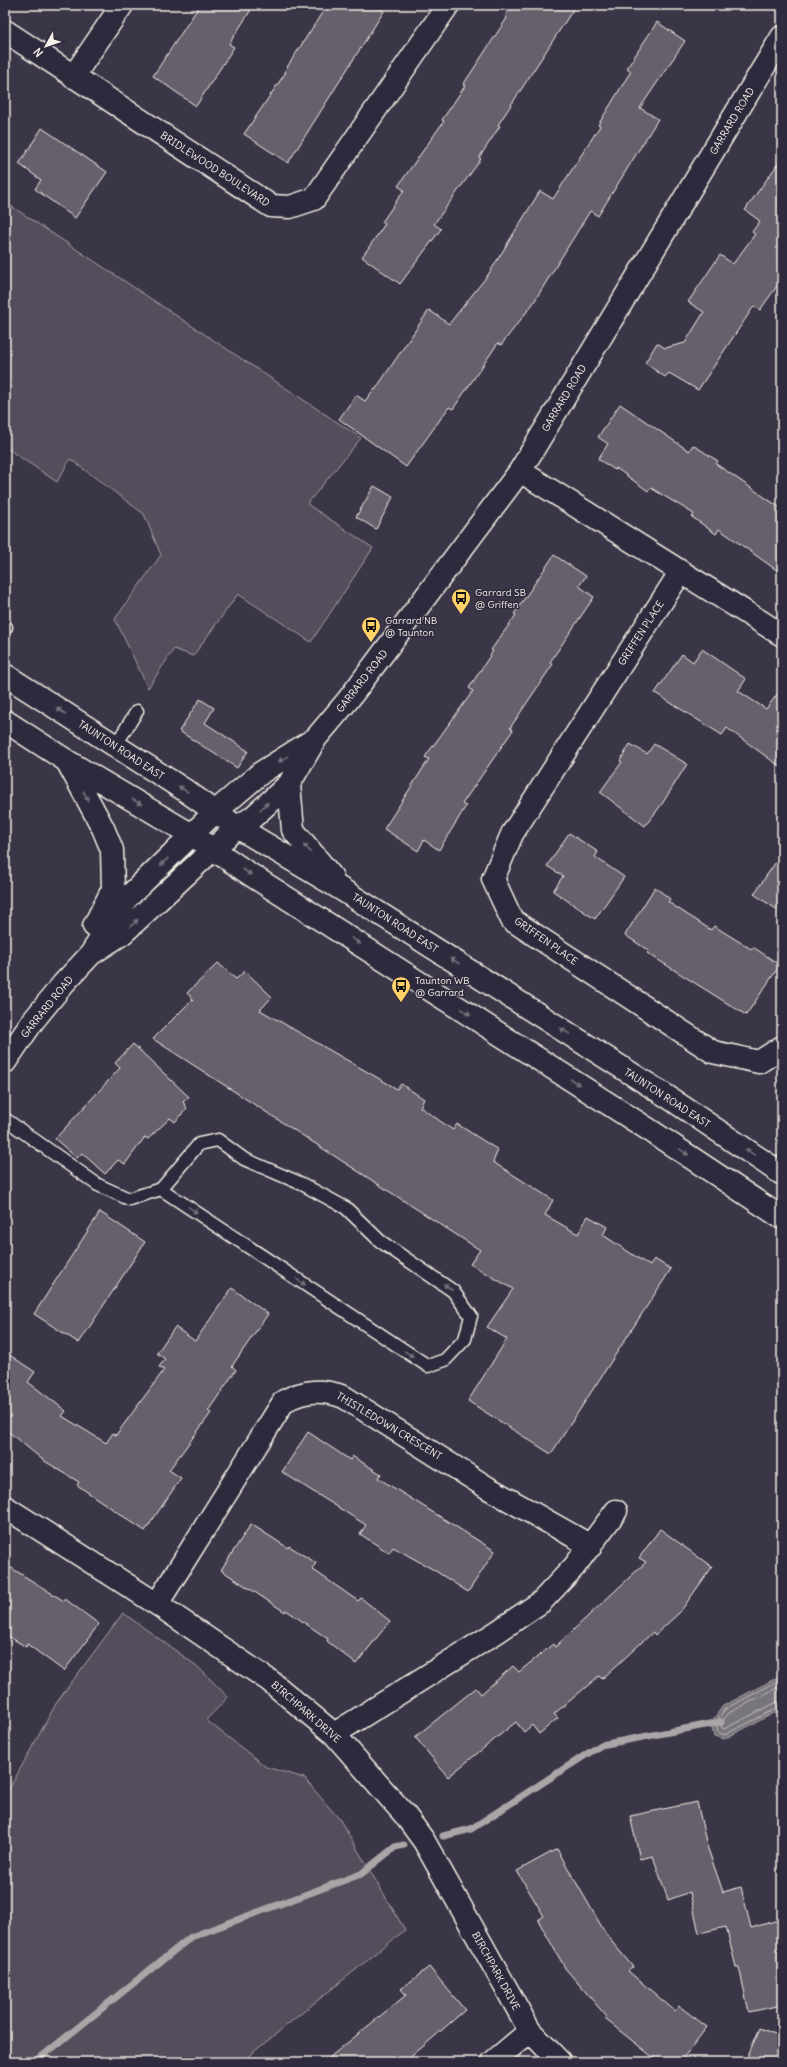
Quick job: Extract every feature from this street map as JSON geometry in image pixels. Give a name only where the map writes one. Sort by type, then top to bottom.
[{"type":"street","points":[[73,77],[122,5]]},
{"type":"street","name":"BRIDLEWOOD BOULEVARD","points":[[5,31],[270,206],[290,207],[314,199],[448,5]]},
{"type":"street","name":"GARRARD ROAD","points":[[91,954],[123,933],[237,827],[253,817],[289,784],[316,738],[348,700],[520,471],[782,37]]},
{"type":"street","points":[[520,471],[680,573],[782,635]]},
{"type":"street","name":"GRIFFEN PLACE","points":[[680,573],[512,834],[493,879],[512,920],[712,1052],[759,1062],[782,1047]]},
{"type":"street","name":"TAUNTON ROAD EAST","points":[[5,676],[115,746],[237,827],[341,889],[668,1097],[782,1174]]},
{"type":"street","points":[[5,721],[67,761],[192,835],[645,1126],[782,1218]]},
{"type":"street","name":"GARRARD ROAD","points":[[5,1062],[33,1021],[63,984],[91,954],[126,899],[215,812],[262,772],[316,738]]},
{"type":"street","points":[[63,984],[114,889],[112,850],[103,828],[67,761]]},
{"type":"street","points":[[289,784],[293,830],[341,889]]},
{"type":"street","name":"THISTLEDOWN CRESCENT","points":[[157,1604],[284,1401],[298,1394],[314,1390],[330,1392],[344,1397],[488,1488],[591,1546]]},
{"type":"street","name":"BIRCHPARK DRIVE","points":[[5,1507],[157,1604],[270,1681],[334,1734],[405,1815],[424,1841],[530,2031],[560,2062]]},
{"type":"street","points":[[334,1734],[497,1632],[541,1602],[574,1567],[616,1511]]},
{"type":"street","points":[[493,2062],[530,2031]]},
{"type":"lane","points":[[115,746],[137,711]]},
{"type":"lane","points":[[5,1119],[98,1185],[129,1199],[160,1189],[199,1144],[218,1140],[244,1159],[302,1184],[346,1208],[380,1241],[453,1290],[471,1316],[465,1339],[445,1360],[428,1366],[160,1189]]},
{"type":"shaded area","points":[[5,202],[361,438],[307,504],[373,548],[311,642],[238,594],[193,656],[174,649],[148,688],[115,619],[161,555],[144,514],[70,459],[57,482],[5,447]]},
{"type":"shaded area","points":[[123,1613],[197,1666],[228,1697],[206,1720],[266,1767],[304,1778],[340,1820],[405,1930],[241,2062],[5,2062],[5,1790],[8,1791],[57,1702]]},
{"type":"water","points":[[782,1675],[782,1709],[724,1739],[714,1736],[711,1722],[723,1706]]},
{"type":"building","points":[[200,5],[254,5],[229,44],[234,47],[196,106],[153,76]]},
{"type":"building","points":[[327,5],[374,5],[384,11],[288,163],[244,134],[286,72],[284,72]]},
{"type":"building","points":[[513,5],[576,5],[498,125],[500,126],[479,158],[481,159],[434,224],[441,229],[400,284],[362,257],[385,224],[382,222],[404,190],[398,186],[444,121],[442,120],[507,18],[505,16]]},
{"type":"building","points":[[657,22],[685,41],[640,108],[658,119],[598,216],[590,211],[532,305],[501,345],[498,343],[453,409],[449,407],[406,467],[339,419],[356,395],[365,401],[374,389],[375,390],[429,310],[449,324],[488,275],[540,191],[553,199],[600,126],[598,125],[631,71],[627,68]]},
{"type":"building","points":[[42,128],[107,172],[75,218],[35,189],[41,180],[19,164]]},
{"type":"building","points":[[782,158],[782,279],[760,310],[754,306],[698,390],[669,373],[665,377],[645,363],[657,343],[665,348],[685,343],[704,312],[688,302],[720,255],[733,264],[755,234],[752,232],[760,221],[745,210]]},
{"type":"building","points":[[620,404],[689,451],[693,445],[718,461],[716,464],[782,509],[782,574],[719,529],[716,534],[692,517],[694,514],[651,488],[648,491],[616,468],[615,470],[598,459],[608,444],[598,437]]},
{"type":"building","points":[[374,486],[393,497],[376,529],[356,517]]},
{"type":"building","points":[[554,555],[586,576],[579,586],[594,597],[550,662],[553,664],[510,728],[513,730],[462,804],[466,806],[439,850],[424,840],[418,851],[384,829],[429,759],[425,757],[473,691],[469,688],[493,651],[491,650],[516,615],[514,614]]},
{"type":"building","points":[[702,649],[746,679],[738,691],[766,709],[782,688],[782,768],[727,728],[722,735],[655,693],[682,654],[693,662]]},
{"type":"building","points":[[200,699],[214,708],[205,723],[248,751],[237,768],[179,731]]},
{"type":"building","points":[[630,744],[647,754],[654,744],[687,764],[662,804],[645,826],[600,792],[622,762],[620,761]]},
{"type":"building","points":[[569,833],[598,852],[595,857],[624,877],[595,919],[553,891],[563,876],[547,866]]},
{"type":"building","points":[[782,853],[782,913],[754,894]]},
{"type":"building","points":[[655,887],[670,899],[668,902],[711,930],[714,926],[751,949],[753,947],[780,965],[746,1015],[647,953],[649,951],[625,935]]},
{"type":"building","points":[[218,963],[236,979],[245,971],[272,997],[260,1010],[397,1089],[401,1084],[424,1099],[420,1107],[453,1130],[457,1124],[498,1150],[493,1162],[553,1200],[545,1215],[578,1234],[588,1216],[607,1227],[603,1235],[650,1266],[654,1259],[671,1269],[551,1454],[468,1401],[507,1339],[487,1327],[513,1289],[470,1264],[480,1250],[153,1039],[193,999],[187,993]]},
{"type":"building","points":[[133,1044],[189,1097],[183,1102],[187,1108],[175,1122],[170,1118],[148,1139],[145,1137],[125,1164],[118,1160],[105,1174],[82,1153],[77,1158],[55,1139],[120,1068],[115,1063]]},
{"type":"building","points":[[100,1212],[145,1242],[79,1343],[34,1314]]},
{"type":"building","points":[[232,1288],[268,1314],[232,1366],[236,1370],[208,1411],[211,1413],[169,1470],[181,1478],[145,1531],[77,1485],[79,1482],[43,1460],[5,1429],[5,1352],[35,1372],[28,1382],[66,1411],[62,1416],[106,1443],[113,1433],[116,1435],[164,1370],[159,1367],[165,1359],[157,1353],[175,1327],[195,1341]]},
{"type":"building","points":[[308,1432],[350,1460],[352,1456],[381,1474],[378,1478],[495,1551],[468,1592],[434,1570],[393,1547],[389,1553],[360,1534],[366,1525],[282,1472]]},
{"type":"building","points":[[251,1524],[288,1548],[289,1546],[316,1563],[312,1569],[358,1601],[361,1598],[390,1621],[356,1664],[327,1641],[328,1639],[286,1610],[285,1612],[221,1570]]},
{"type":"building","points":[[660,1529],[712,1567],[680,1612],[655,1635],[653,1632],[602,1679],[599,1676],[554,1714],[558,1718],[539,1734],[532,1725],[524,1732],[516,1722],[448,1777],[415,1737],[476,1688],[481,1694],[513,1666],[519,1672],[553,1644],[555,1647],[646,1562],[639,1558]]},
{"type":"building","points":[[5,1564],[64,1601],[65,1599],[99,1624],[64,1671],[27,1644],[26,1647],[5,1634]]},
{"type":"building","points":[[697,1802],[707,1846],[723,1892],[741,1887],[751,1928],[782,1919],[782,2005],[749,2012],[739,1967],[736,1967],[726,1927],[699,1933],[690,1892],[668,1900],[653,1856],[640,1859],[630,1816]]},
{"type":"building","points":[[557,1849],[607,1936],[633,1967],[628,1971],[675,2011],[679,2006],[707,2027],[680,2062],[659,2062],[605,2019],[607,2017],[565,1968],[538,1920],[544,1916],[517,1871]]},
{"type":"building","points":[[429,1967],[465,2010],[405,2062],[324,2062],[406,1995],[401,1989]]},
{"type":"building","points":[[760,2028],[782,2037],[782,2062],[745,2062]]},
{"type":"waterway","points":[[443,1836],[471,1829],[601,1745],[721,1722]]},
{"type":"waterway","points":[[35,2062],[191,1937],[361,1874],[395,1847],[404,1845]]},
{"type":"place","name":"Garrard SB @ Griffen","points":[[461,615]]},
{"type":"place","name":"Garrard NB @ Taunton","points":[[371,643]]},
{"type":"place","name":"Taunton WB @ Garrard","points":[[401,1003]]}]
